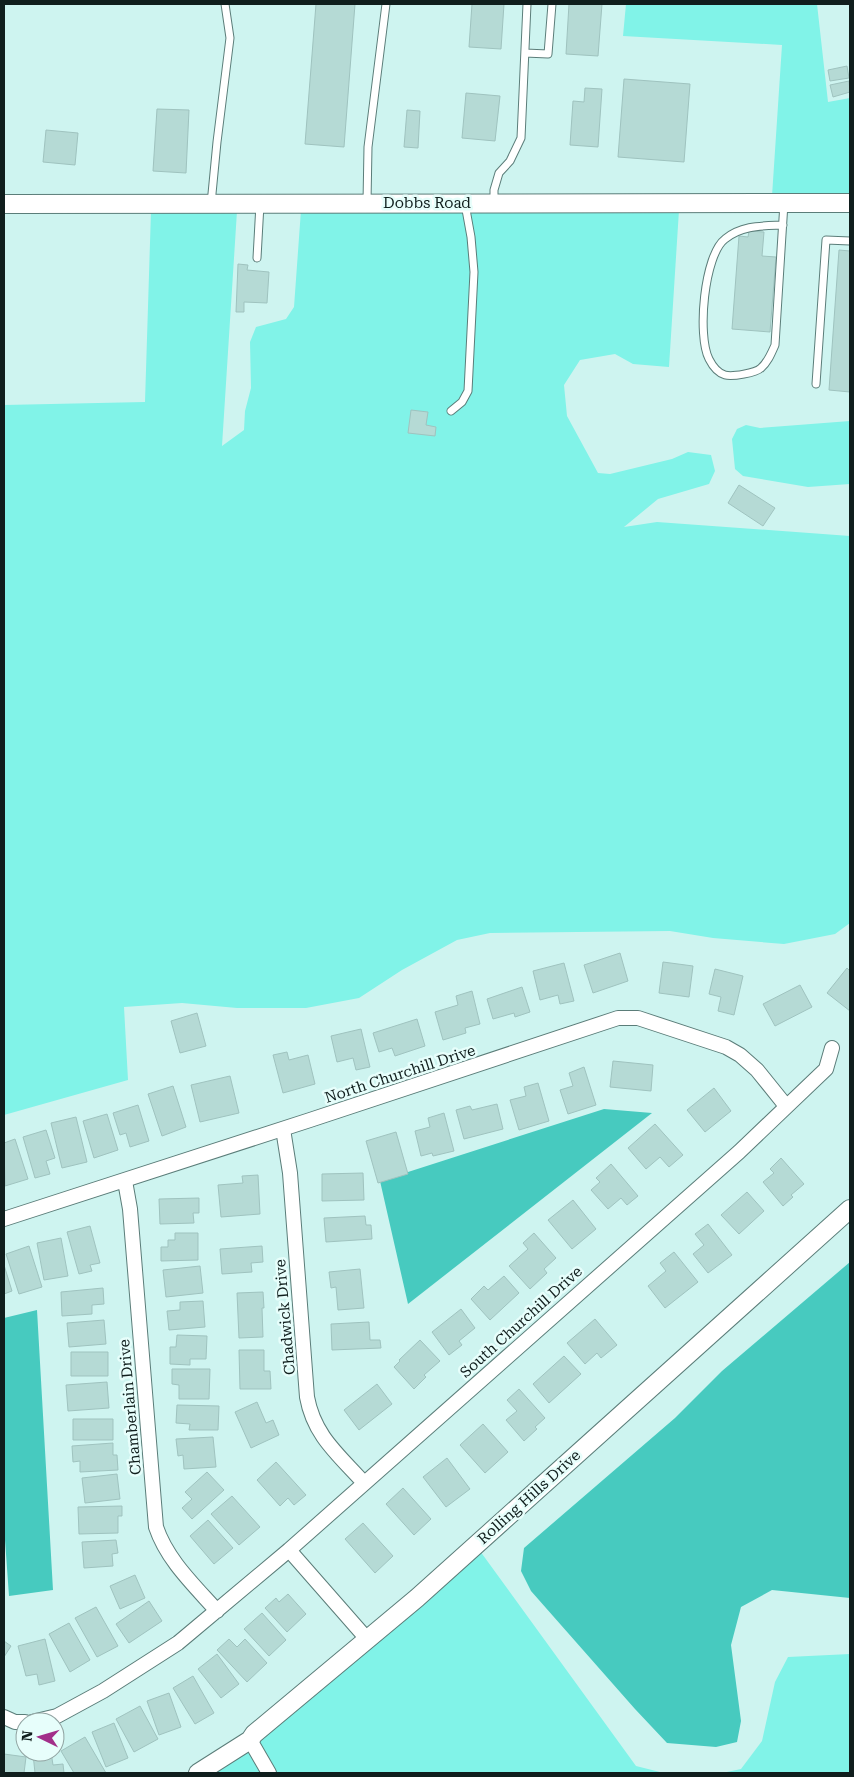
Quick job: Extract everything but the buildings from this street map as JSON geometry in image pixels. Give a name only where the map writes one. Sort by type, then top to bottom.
[{"type":"street","name":"Dobbs Road","points":[[4,204],[850,202]]},
{"type":"street","name":"North Churchill Drive","points":[[4,1219],[125,1181],[618,1018],[638,1018],[726,1047],[740,1055],[757,1070],[786,1106]]},
{"type":"street","name":"South Churchill Drive","points":[[217,1611],[289,1550],[739,1152],[826,1069],[832,1048]]},
{"type":"street","name":"Chadwick Drive","points":[[283,1129],[290,1173],[307,1397],[310,1412],[315,1425],[324,1438],[364,1483]]},
{"type":"street","name":"Chamberlain Drive","points":[[125,1181],[130,1209],[156,1527],[161,1543],[168,1554],[217,1611]]},
{"type":"street","name":"Rolling Hills Drive","points":[[198,1773],[250,1740],[254,1734],[431,1585],[850,1209]]},
{"type":"street","points":[[289,1550],[367,1639]]},
{"type":"street","points":[[64,1712],[103,1691],[178,1643],[217,1611]]},
{"type":"street","points":[[250,1740],[269,1773]]},
{"type":"lane","points":[[211,204],[230,38],[225,4]]},
{"type":"lane","points":[[367,203],[368,147],[386,4]]},
{"type":"lane","points":[[494,204],[494,190],[499,173],[510,161],[521,138],[527,4]]},
{"type":"lane","points":[[525,53],[548,54],[552,4]]},
{"type":"lane","points":[[451,411],[462,402],[468,392],[474,272],[471,237],[465,203]]},
{"type":"lane","points":[[783,225],[758,226],[735,232],[723,240],[713,257],[706,289],[703,320],[704,341],[708,359],[716,370],[724,375],[741,375],[760,370],[770,358],[775,345],[783,225],[784,203]]},
{"type":"lane","points":[[257,258],[260,204]]},
{"type":"lane","points":[[816,384],[826,240],[850,241]]},
{"type":"shaded area","points":[[626,4],[817,4],[828,102],[850,98],[850,196],[772,196],[782,45],[623,36]]},
{"type":"shaded area","points":[[301,210],[679,210],[669,367],[633,364],[615,354],[580,360],[564,385],[567,416],[598,473],[610,474],[672,459],[688,452],[711,455],[715,471],[709,484],[658,499],[624,527],[657,522],[850,536],[850,923],[835,934],[784,944],[713,938],[670,931],[490,933],[457,940],[402,970],[359,998],[306,1008],[237,1008],[182,1003],[124,1007],[128,1080],[4,1115],[4,405],[145,402],[151,211],[237,211],[222,446],[244,430],[245,411],[251,388],[250,342],[256,327],[286,319],[294,307]]},
{"type":"shaded area","points":[[850,421],[850,484],[808,487],[743,476],[735,469],[732,439],[737,429],[746,425],[760,428]]},
{"type":"shaded area","points":[[604,1109],[652,1113],[408,1304],[380,1181]]},
{"type":"shaded area","points":[[850,1262],[850,1598],[772,1590],[741,1607],[731,1645],[741,1721],[737,1742],[716,1747],[667,1743],[531,1591],[521,1571],[524,1548],[675,1418],[722,1371]]},
{"type":"shaded area","points":[[37,1310],[53,1590],[9,1596],[4,1526],[4,1318]]},
{"type":"shaded area","points":[[480,1551],[636,1766],[664,1773],[212,1773],[260,1739]]},
{"type":"shaded area","points":[[850,1654],[850,1773],[722,1773],[741,1769],[762,1741],[775,1682],[788,1657]]}]
